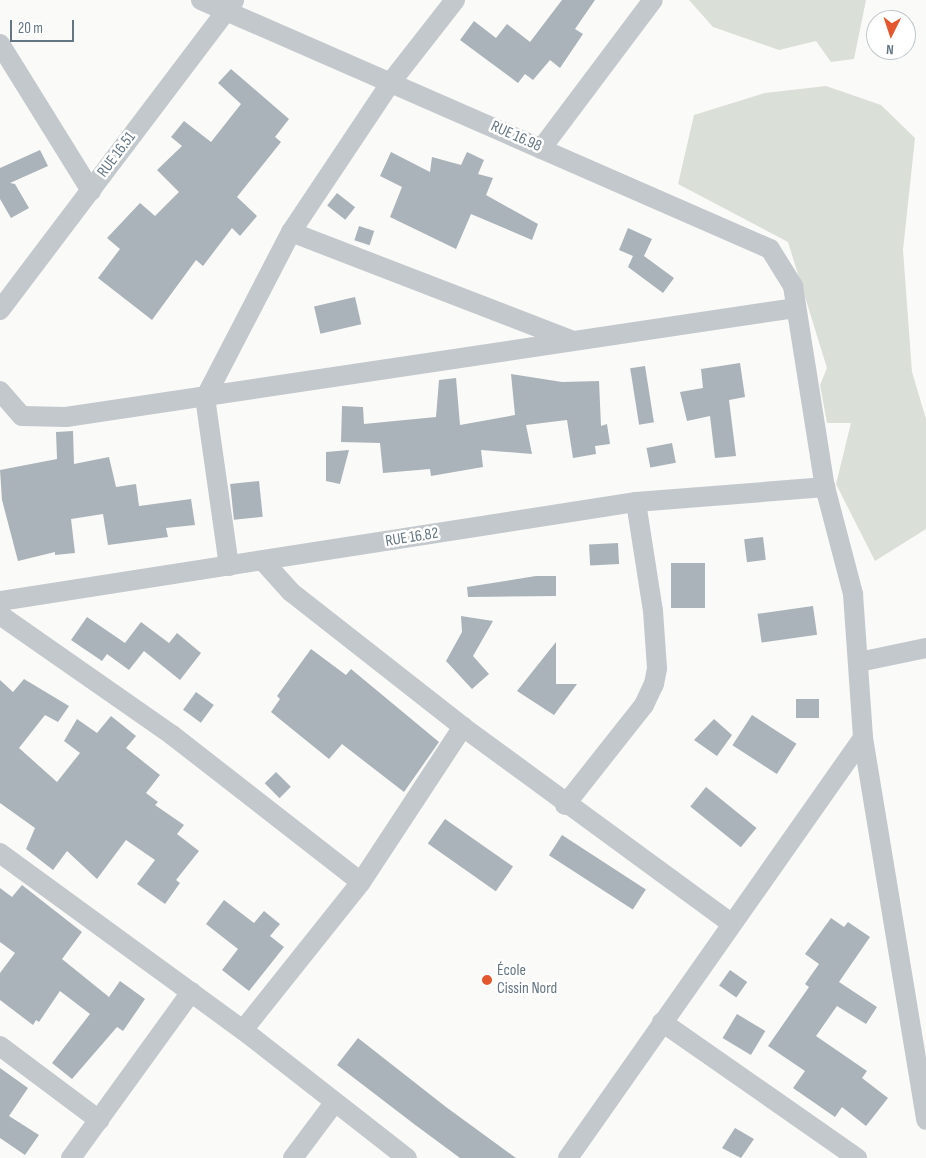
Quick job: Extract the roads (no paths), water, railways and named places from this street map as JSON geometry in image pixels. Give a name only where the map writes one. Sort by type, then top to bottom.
[{"type":"street","name":"RUE 16.98","points":[[201,0],[230,5],[391,82],[770,249],[793,286],[825,487],[853,594],[863,738],[926,1120]]},
{"type":"street","points":[[229,566],[206,398],[291,232],[391,82],[455,0]]},
{"type":"street","points":[[541,148],[653,0]]},
{"type":"street","name":"RUE 16.51","points":[[0,310],[230,5]]},
{"type":"street","points":[[0,44],[90,191]]},
{"type":"street","points":[[291,232],[573,341]]},
{"type":"street","points":[[0,391],[22,416],[37,419],[179,397],[206,398],[795,308]]},
{"type":"street","name":"RUE 16.82","points":[[0,601],[264,562],[636,502],[825,487]]},
{"type":"street","points":[[566,805],[644,705],[654,684],[657,668],[653,611],[636,502]]},
{"type":"street","points":[[264,562],[291,592],[464,727],[566,805],[731,923]]},
{"type":"street","points":[[0,615],[172,735],[361,882]]},
{"type":"street","points":[[859,662],[926,648]]},
{"type":"street","points":[[243,1030],[361,882],[464,727]]},
{"type":"street","points":[[568,1158],[731,923],[863,738]]},
{"type":"street","points":[[0,853],[243,1030],[334,1104],[407,1158]]},
{"type":"street","points":[[71,1158],[191,992]]},
{"type":"street","points":[[662,1022],[844,1154]]},
{"type":"street","points":[[0,1046],[98,1120]]},
{"type":"street","points":[[293,1158],[334,1104]]},
{"type":"place","name":"École Cissin Nord","points":[[487,980]]}]
